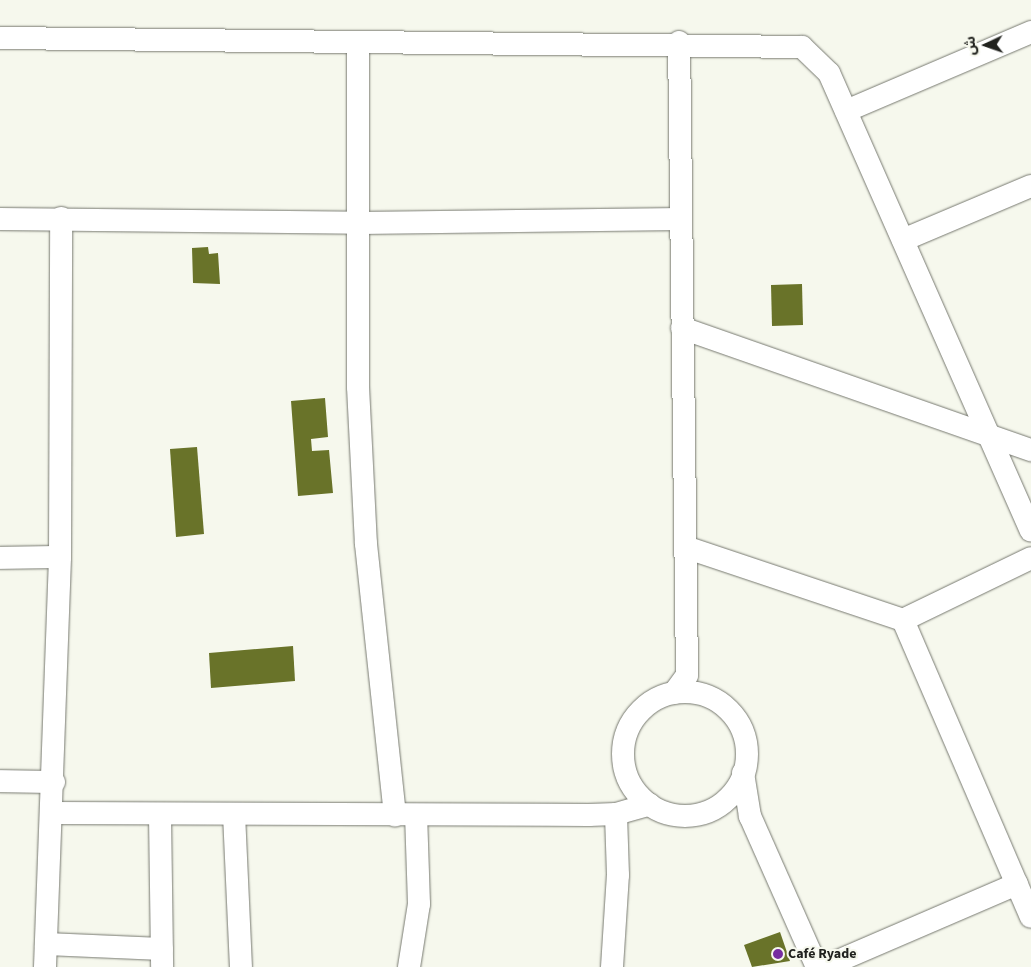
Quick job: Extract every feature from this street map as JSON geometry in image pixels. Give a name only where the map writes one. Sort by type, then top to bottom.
[{"type":"street","points":[[846,111],[1031,32]]},
{"type":"street","points":[[0,38],[358,42],[679,42],[802,47],[829,73],[1031,530]]},
{"type":"street","points":[[358,42],[360,223],[358,387],[366,544],[419,904],[409,967]]},
{"type":"street","points":[[679,42],[685,547],[680,684]]},
{"type":"street","points":[[903,240],[1031,186]]},
{"type":"street","points":[[0,219],[61,218],[360,223],[681,219]]},
{"type":"street","points":[[45,967],[51,812],[54,782],[60,557],[61,218]]},
{"type":"street","points":[[682,328],[1031,450]]},
{"type":"street","points":[[685,547],[903,620],[1031,558]]},
{"type":"street","points":[[0,558],[60,557]]},
{"type":"street","points":[[903,620],[1031,917]]},
{"type":"street","points":[[680,684],[708,697],[729,711],[740,728],[746,748],[743,773],[750,816],[816,967]]},
{"type":"street","points":[[680,684],[644,708],[628,730],[623,758],[632,785],[650,804],[685,816],[721,804],[743,773]]},
{"type":"street","points":[[0,781],[54,782]]},
{"type":"street","points":[[612,967],[621,811],[632,785]]},
{"type":"street","points":[[51,812],[160,815],[405,815],[621,811],[650,804]]},
{"type":"street","points":[[721,804],[750,816]]},
{"type":"street","points":[[234,814],[241,967]]},
{"type":"street","points":[[46,944],[162,958],[160,815]]},
{"type":"street","points":[[824,967],[1017,884]]},
{"type":"building","points":[[208,247],[209,254],[218,253],[220,284],[193,283],[192,248]]},
{"type":"building","points":[[802,284],[803,325],[772,326],[771,285]]},
{"type":"building","points":[[325,398],[328,437],[311,439],[312,451],[329,450],[333,493],[298,496],[291,401]]},
{"type":"building","points":[[197,447],[204,534],[176,537],[170,449]]},
{"type":"building","points":[[293,646],[295,681],[211,688],[209,653]]},
{"type":"building","points":[[780,932],[790,961],[752,967],[744,945]]},
{"type":"place","name":"Café Ryade","points":[[778,954]]}]
